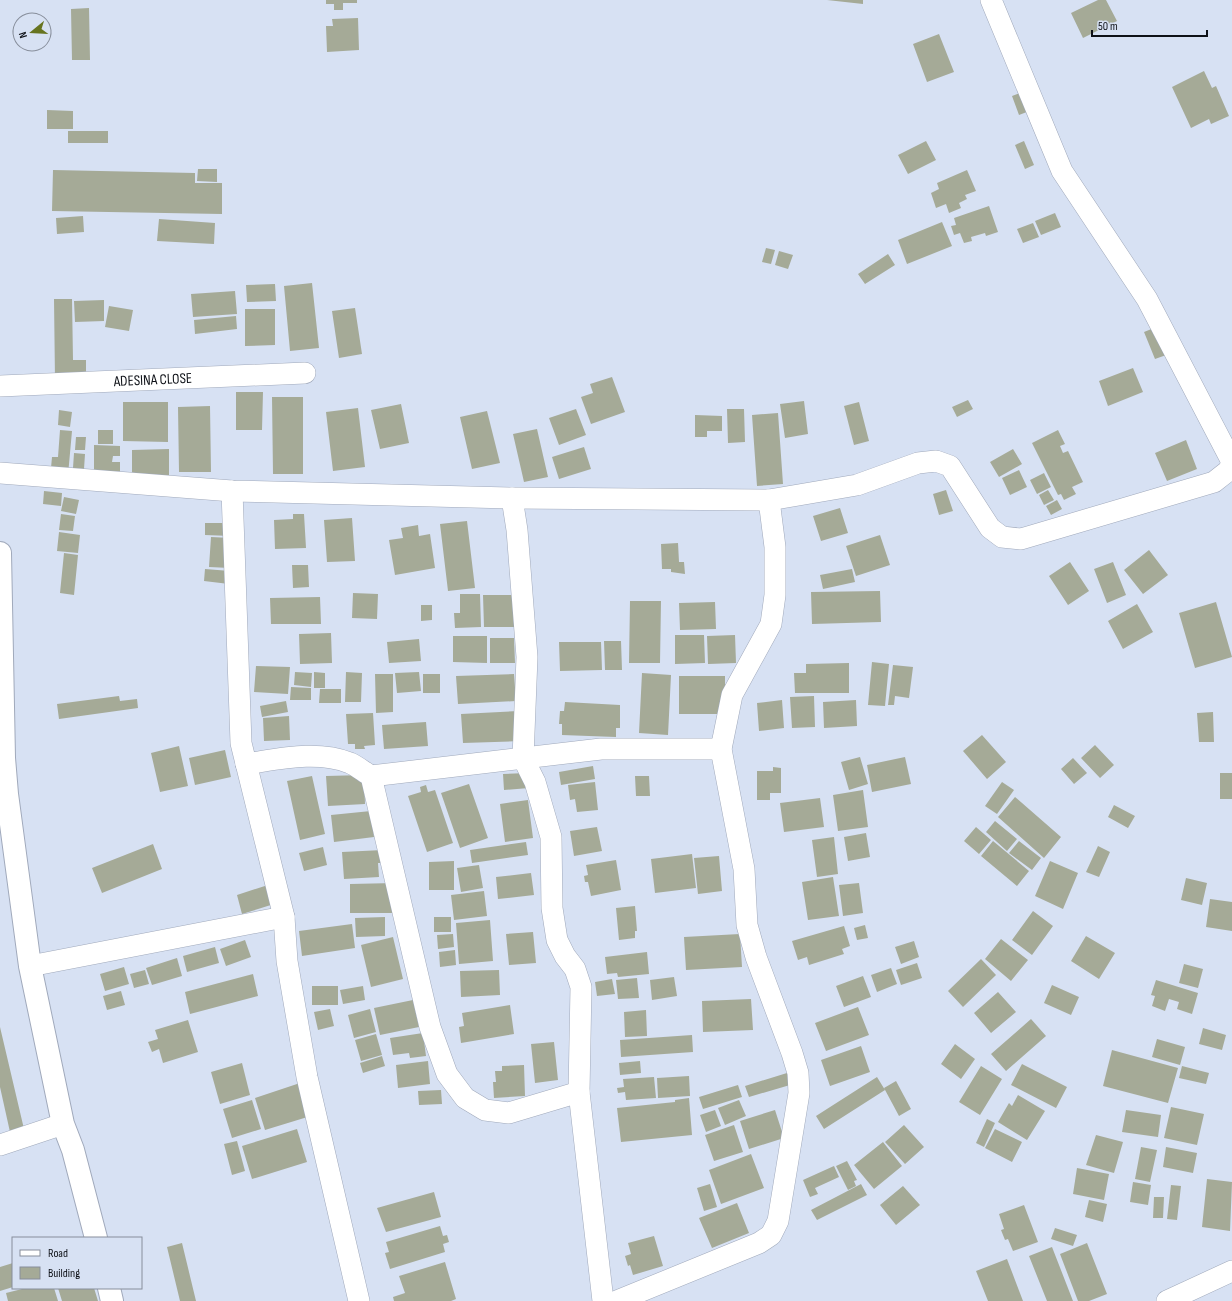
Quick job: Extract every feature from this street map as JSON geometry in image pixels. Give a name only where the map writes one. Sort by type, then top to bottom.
[{"type":"main road","points":[[0,553],[2,759],[30,966],[63,1124],[73,1150],[96,1237]]},
{"type":"main road","points":[[109,1289],[112,1301]]},
{"type":"street","points":[[0,473],[232,491],[512,498],[769,500],[857,486],[918,463],[936,461],[950,466],[990,528],[1002,537],[1021,539],[1214,482],[1228,471],[1232,463],[1147,299],[1062,171],[991,0]]},
{"type":"street","name":"ADESINA CLOSE","points":[[0,386],[305,373]]},
{"type":"street","points":[[232,491],[241,743],[284,917],[287,961],[307,1077],[359,1301]]},
{"type":"street","points":[[512,498],[517,530],[527,657],[523,758],[535,782],[551,837],[552,908],[557,940],[575,968],[581,987],[579,1092],[603,1301]]},
{"type":"street","points":[[618,1301],[760,1243],[771,1235],[778,1221],[799,1093],[798,1073],[792,1052],[756,957],[747,925],[744,869],[721,749],[732,695],[771,624],[775,595],[776,547],[769,500]]},
{"type":"street","points":[[246,764],[291,757],[330,757],[351,763],[370,776],[601,749],[721,749]]},
{"type":"street","points":[[370,776],[430,1027],[447,1074],[465,1098],[485,1110],[509,1113],[579,1092]]},
{"type":"street","points":[[30,966],[284,917]]},
{"type":"street","points":[[0,1145],[63,1124]]},
{"type":"street","points":[[1167,1301],[1232,1271]]},
{"type":"building","points":[[326,0],[357,0],[357,3],[343,3],[343,10],[334,10],[334,4],[326,4]]},
{"type":"building","points":[[827,0],[863,0],[863,4]]},
{"type":"building","points":[[1098,0],[1106,0],[1117,21],[1083,38],[1071,13]]},
{"type":"building","points":[[89,8],[90,60],[72,60],[71,9]]},
{"type":"building","points":[[358,18],[359,50],[327,52],[326,26],[333,26],[332,19]]},
{"type":"building","points":[[939,34],[954,72],[927,82],[913,44]]},
{"type":"building","points":[[1204,71],[1212,88],[1216,86],[1229,116],[1211,124],[1209,119],[1191,128],[1172,87]]},
{"type":"building","points":[[1025,91],[1032,110],[1019,115],[1012,96]]},
{"type":"building","points":[[47,110],[73,111],[73,129],[47,129]]},
{"type":"building","points":[[68,131],[108,131],[108,143],[68,143]]},
{"type":"building","points":[[926,141],[936,160],[908,174],[898,155]]},
{"type":"building","points":[[1024,141],[1034,165],[1025,169],[1015,145]]},
{"type":"building","points":[[198,169],[217,169],[217,182],[197,181]]},
{"type":"building","points":[[53,170],[195,173],[195,183],[222,183],[222,214],[52,211]]},
{"type":"building","points":[[967,170],[976,191],[965,195],[967,199],[959,203],[961,208],[949,213],[946,204],[936,208],[931,193],[939,189],[937,183]]},
{"type":"building","points":[[989,206],[998,232],[986,236],[985,233],[971,237],[972,241],[964,243],[960,233],[954,235],[951,226],[956,225],[954,218]]},
{"type":"building","points":[[1055,213],[1061,227],[1041,235],[1035,221]]},
{"type":"building","points":[[83,216],[84,232],[57,234],[56,218]]},
{"type":"building","points":[[159,219],[215,223],[214,244],[157,241]]},
{"type":"building","points":[[942,222],[952,246],[907,264],[898,240]]},
{"type":"building","points":[[1033,223],[1039,237],[1023,243],[1017,229]]},
{"type":"building","points":[[766,248],[775,250],[771,264],[762,262]]},
{"type":"building","points":[[779,251],[793,255],[788,269],[775,265]]},
{"type":"building","points":[[888,254],[895,265],[865,284],[858,274]]},
{"type":"building","points":[[312,283],[319,348],[290,351],[284,286]]},
{"type":"building","points":[[275,284],[276,301],[247,302],[246,285]]},
{"type":"building","points":[[235,291],[237,314],[193,317],[191,294]]},
{"type":"building","points":[[54,299],[72,299],[73,360],[86,360],[86,380],[55,380]]},
{"type":"building","points":[[104,300],[104,321],[75,322],[74,301]]},
{"type":"building","points":[[109,306],[133,310],[129,331],[105,327]]},
{"type":"building","points":[[355,308],[362,354],[339,358],[332,311]]},
{"type":"building","points":[[245,309],[275,309],[275,345],[245,346]]},
{"type":"building","points":[[236,316],[237,329],[195,334],[194,320]]},
{"type":"building","points":[[1159,326],[1169,354],[1155,359],[1144,332]]},
{"type":"building","points":[[1133,368],[1143,392],[1108,406],[1099,381]]},
{"type":"building","points":[[612,377],[625,412],[591,424],[581,397],[593,393],[590,384]]},
{"type":"building","points":[[236,392],[263,392],[262,430],[236,430]]},
{"type":"building","points":[[272,397],[303,397],[303,474],[273,474]]},
{"type":"building","points":[[968,400],[973,409],[957,417],[952,407]]},
{"type":"building","points":[[804,401],[808,434],[785,438],[780,404]]},
{"type":"building","points":[[123,402],[168,402],[168,442],[123,441]]},
{"type":"building","points":[[859,402],[869,441],[854,445],[844,406]]},
{"type":"building","points":[[401,404],[409,443],[380,449],[371,410]]},
{"type":"building","points":[[210,406],[211,472],[179,472],[178,407]]},
{"type":"building","points":[[358,408],[365,467],[333,471],[326,412]]},
{"type":"building","points":[[576,409],[586,435],[559,445],[549,418]]},
{"type":"building","points":[[727,409],[744,409],[745,442],[728,443]]},
{"type":"building","points":[[59,410],[72,412],[70,427],[58,425]]},
{"type":"building","points":[[487,411],[500,463],[472,469],[460,417]]},
{"type":"building","points":[[778,413],[783,484],[757,486],[752,415]]},
{"type":"building","points":[[695,415],[722,416],[722,431],[707,431],[707,437],[695,437]]},
{"type":"building","points":[[537,429],[548,477],[524,482],[513,434]]},
{"type":"building","points":[[60,430],[72,431],[68,475],[51,468],[52,457],[58,457]]},
{"type":"building","points":[[98,430],[113,430],[113,444],[98,444]]},
{"type":"building","points":[[1058,430],[1065,444],[1060,446],[1063,453],[1068,451],[1083,482],[1072,487],[1076,494],[1064,500],[1061,494],[1058,495],[1032,443]]},
{"type":"building","points":[[76,437],[86,437],[85,450],[75,450]]},
{"type":"building","points":[[1186,440],[1197,469],[1167,481],[1155,453]]},
{"type":"building","points":[[94,445],[120,446],[120,456],[113,456],[112,462],[120,462],[120,473],[94,472]]},
{"type":"building","points":[[584,447],[591,469],[559,479],[552,457]]},
{"type":"building","points":[[169,449],[169,476],[132,476],[132,450]]},
{"type":"building","points":[[1013,449],[1022,464],[999,477],[990,462]]},
{"type":"building","points":[[74,453],[85,454],[84,469],[73,468]]},
{"type":"building","points":[[1019,470],[1027,487],[1010,495],[1002,478]]},
{"type":"building","points":[[1044,473],[1051,487],[1037,494],[1030,480]]},
{"type":"building","points":[[946,490],[953,511],[939,515],[933,494]]},
{"type":"building","points":[[1048,490],[1054,500],[1044,505],[1039,495]]},
{"type":"building","points":[[44,491],[62,493],[61,506],[43,504]]},
{"type":"building","points":[[64,497],[79,500],[76,514],[61,511]]},
{"type":"building","points":[[1057,500],[1062,509],[1051,515],[1046,506]]},
{"type":"building","points":[[840,508],[848,533],[821,541],[813,516]]},
{"type":"building","points":[[61,514],[75,516],[73,531],[59,530]]},
{"type":"building","points":[[293,514],[304,514],[306,548],[275,549],[274,520],[293,519]]},
{"type":"building","points":[[352,518],[355,561],[327,562],[324,520]]},
{"type":"building","points":[[467,521],[475,588],[448,591],[440,524]]},
{"type":"building","points":[[205,523],[231,523],[231,536],[205,535]]},
{"type":"building","points":[[418,525],[419,536],[430,534],[435,568],[395,575],[389,540],[403,538],[401,528]]},
{"type":"building","points":[[59,532],[80,535],[78,553],[57,551]]},
{"type":"building","points":[[880,535],[890,565],[856,576],[846,546]]},
{"type":"building","points":[[211,537],[231,538],[230,568],[209,567]]},
{"type":"building","points":[[678,543],[679,562],[684,562],[685,574],[671,572],[671,569],[662,569],[661,544]]},
{"type":"building","points":[[1149,550],[1168,575],[1143,594],[1124,570]]},
{"type":"building","points":[[64,553],[78,555],[74,595],[60,593]]},
{"type":"building","points":[[1070,562],[1089,591],[1068,605],[1049,576]]},
{"type":"building","points":[[1113,562],[1126,595],[1107,603],[1094,569]]},
{"type":"building","points":[[292,565],[308,565],[309,587],[293,588]]},
{"type":"building","points":[[205,569],[230,571],[229,584],[204,581]]},
{"type":"building","points":[[852,569],[855,582],[823,589],[820,575]]},
{"type":"building","points":[[880,591],[881,622],[812,624],[811,592]]},
{"type":"building","points":[[353,593],[378,594],[377,619],[352,618]]},
{"type":"building","points":[[460,594],[480,594],[481,627],[455,628],[454,613],[460,613]]},
{"type":"building","points":[[483,595],[515,595],[515,627],[484,627]]},
{"type":"building","points":[[320,597],[321,624],[271,624],[270,598]]},
{"type":"building","points":[[630,601],[661,601],[660,663],[629,663]]},
{"type":"building","points":[[715,602],[716,629],[680,630],[679,603]]},
{"type":"building","points":[[1216,602],[1232,657],[1195,668],[1179,613]]},
{"type":"building","points":[[1137,604],[1153,632],[1123,649],[1108,621]]},
{"type":"building","points":[[421,605],[432,605],[432,620],[421,621]]},
{"type":"building","points":[[331,633],[332,663],[300,664],[299,634]]},
{"type":"building","points":[[675,635],[704,635],[705,663],[675,664]]},
{"type":"building","points":[[735,635],[736,663],[708,664],[707,636]]},
{"type":"building","points":[[453,636],[487,636],[487,663],[453,662]]},
{"type":"building","points":[[490,638],[514,638],[515,663],[490,663]]},
{"type":"building","points":[[419,639],[421,661],[389,663],[387,642]]},
{"type":"building","points":[[604,641],[621,641],[622,670],[605,670]]},
{"type":"building","points":[[559,642],[601,642],[602,670],[560,671]]},
{"type":"building","points":[[872,662],[889,664],[885,706],[868,705]]},
{"type":"building","points":[[849,663],[849,693],[795,693],[794,673],[806,673],[806,664]]},
{"type":"building","points":[[893,665],[913,667],[909,698],[895,696],[894,705],[888,705]]},
{"type":"building","points":[[256,666],[290,667],[288,694],[254,692]]},
{"type":"building","points":[[295,672],[312,673],[311,687],[294,685]]},
{"type":"building","points":[[314,672],[325,673],[325,688],[314,688]]},
{"type":"building","points":[[346,672],[362,673],[361,702],[345,702]]},
{"type":"building","points":[[419,672],[421,691],[397,693],[395,673]]},
{"type":"building","points":[[642,673],[671,675],[668,735],[639,733]]},
{"type":"building","points":[[375,674],[393,674],[393,712],[376,713]]},
{"type":"building","points":[[423,674],[440,674],[440,693],[423,693]]},
{"type":"building","points":[[514,674],[516,701],[458,704],[456,676]]},
{"type":"building","points":[[679,676],[725,676],[725,714],[679,714]]},
{"type":"building","points":[[291,687],[311,688],[311,700],[290,700]]},
{"type":"building","points":[[320,689],[341,689],[341,703],[319,703]]},
{"type":"building","points":[[119,696],[120,701],[137,699],[138,708],[59,719],[57,704]]},
{"type":"building","points":[[814,696],[815,727],[792,728],[790,697]]},
{"type":"building","points":[[782,700],[784,728],[759,731],[757,703]]},
{"type":"building","points":[[856,700],[857,726],[824,728],[823,702]]},
{"type":"building","points":[[286,701],[288,712],[262,717],[260,706]]},
{"type":"building","points":[[565,702],[620,705],[620,728],[616,728],[616,737],[562,735],[562,724],[559,724],[560,711],[564,711]]},
{"type":"building","points":[[519,711],[521,741],[463,743],[461,714]]},
{"type":"building","points":[[1213,712],[1214,742],[1199,742],[1197,713]]},
{"type":"building","points":[[373,713],[375,745],[364,746],[365,749],[355,749],[355,744],[348,744],[346,714]]},
{"type":"building","points":[[289,716],[290,740],[264,741],[263,718]]},
{"type":"building","points":[[426,722],[428,746],[384,749],[382,725]]},
{"type":"building","points":[[982,735],[1006,762],[987,779],[963,751]]},
{"type":"building","points":[[1095,745],[1114,765],[1100,778],[1081,758]]},
{"type":"building","points":[[179,746],[188,786],[160,792],[151,753]]},
{"type":"building","points":[[225,750],[231,777],[195,785],[189,758]]},
{"type":"building","points":[[860,757],[868,784],[849,790],[841,762]]},
{"type":"building","points":[[905,757],[911,784],[872,792],[867,765]]},
{"type":"building","points":[[1073,758],[1087,773],[1074,784],[1061,769]]},
{"type":"building","points":[[593,766],[595,779],[561,785],[559,772]]},
{"type":"building","points":[[773,767],[781,768],[781,793],[770,793],[770,800],[757,800],[757,771],[773,771]]},
{"type":"building","points":[[528,773],[529,788],[504,790],[503,774]]},
{"type":"building","points":[[1220,773],[1232,773],[1232,799],[1220,799]]},
{"type":"building","points":[[364,775],[365,804],[328,806],[326,776]]},
{"type":"building","points":[[312,776],[325,834],[300,840],[287,781]]},
{"type":"building","points":[[635,776],[649,776],[650,796],[636,796]]},
{"type":"building","points":[[595,782],[598,810],[577,812],[575,799],[570,800],[568,785]]},
{"type":"building","points":[[1002,782],[1014,790],[997,814],[985,806]]},
{"type":"building","points":[[469,784],[488,838],[460,848],[441,793]]},
{"type":"building","points":[[426,785],[428,792],[435,790],[453,843],[427,852],[408,796],[421,792],[420,787]]},
{"type":"building","points":[[863,790],[868,827],[838,831],[833,795]]},
{"type":"building","points":[[1015,797],[1061,837],[1044,858],[998,817]]},
{"type":"building","points":[[820,798],[824,827],[784,832],[780,803]]},
{"type":"building","points":[[528,800],[533,838],[505,842],[500,804]]},
{"type":"building","points":[[1114,805],[1135,816],[1128,828],[1108,817]]},
{"type":"building","points":[[371,811],[374,837],[334,842],[331,815]]},
{"type":"building","points":[[995,821],[1017,839],[1007,851],[986,832]]},
{"type":"building","points":[[597,827],[602,851],[574,856],[570,831]]},
{"type":"building","points":[[976,827],[991,840],[979,854],[964,841]]},
{"type":"building","points":[[866,833],[870,857],[848,861],[844,837]]},
{"type":"building","points":[[834,837],[838,874],[817,877],[812,840]]},
{"type":"building","points":[[993,841],[1029,871],[1017,886],[981,856]]},
{"type":"building","points":[[1019,841],[1041,858],[1032,870],[1009,853]]},
{"type":"building","points":[[526,842],[528,855],[472,863],[470,850]]},
{"type":"building","points":[[153,844],[162,869],[102,893],[92,868]]},
{"type":"building","points":[[1098,846],[1110,852],[1099,877],[1086,872]]},
{"type":"building","points":[[323,847],[327,865],[304,871],[299,853]]},
{"type":"building","points":[[383,850],[384,863],[378,863],[379,877],[344,879],[342,852]]},
{"type":"building","points":[[692,854],[696,888],[655,893],[651,859]]},
{"type":"building","points":[[719,856],[722,891],[698,894],[694,858]]},
{"type":"building","points":[[616,860],[621,890],[591,896],[588,882],[585,882],[584,876],[588,875],[586,865]]},
{"type":"building","points":[[454,861],[454,890],[429,890],[429,862]]},
{"type":"building","points":[[1050,861],[1078,873],[1063,909],[1035,896]]},
{"type":"building","points":[[479,865],[483,888],[461,892],[457,868]]},
{"type":"building","points":[[531,873],[534,895],[498,899],[496,877]]},
{"type":"building","points":[[833,877],[839,916],[808,920],[802,882]]},
{"type":"building","points":[[1186,878],[1207,883],[1202,905],[1181,900]]},
{"type":"building","points":[[395,883],[395,913],[350,913],[350,884]]},
{"type":"building","points":[[859,883],[863,913],[843,916],[839,885]]},
{"type":"building","points":[[268,885],[274,904],[242,914],[237,895]]},
{"type":"building","points":[[484,891],[487,916],[454,920],[451,895]]},
{"type":"building","points":[[1210,899],[1232,902],[1232,931],[1206,927]]},
{"type":"building","points":[[635,906],[637,931],[635,931],[635,938],[619,940],[616,908]]},
{"type":"building","points":[[1033,911],[1053,926],[1032,955],[1012,940]]},
{"type":"building","points":[[385,917],[385,936],[356,937],[355,918]]},
{"type":"building","points":[[434,917],[451,917],[451,932],[434,932]]},
{"type":"building","points":[[490,920],[493,961],[459,964],[456,923]]},
{"type":"building","points":[[352,924],[355,948],[302,956],[299,931]]},
{"type":"building","points":[[865,925],[868,938],[857,940],[854,928]]},
{"type":"building","points":[[844,926],[850,946],[842,949],[844,954],[809,965],[807,957],[798,960],[792,941]]},
{"type":"building","points":[[533,932],[536,963],[509,965],[506,934]]},
{"type":"building","points":[[453,934],[454,947],[438,949],[437,935]]},
{"type":"building","points":[[740,934],[742,967],[686,970],[684,937]]},
{"type":"building","points":[[1086,936],[1115,953],[1099,979],[1071,961]]},
{"type":"building","points":[[393,937],[403,979],[371,987],[361,945]]},
{"type":"building","points":[[1001,939],[1028,960],[1011,981],[985,959]]},
{"type":"building","points":[[245,940],[251,957],[226,966],[220,949]]},
{"type":"building","points":[[914,941],[919,957],[901,964],[895,947]]},
{"type":"building","points":[[215,947],[219,963],[187,972],[183,956]]},
{"type":"building","points":[[455,950],[456,965],[440,967],[439,952]]},
{"type":"building","points":[[647,952],[649,974],[618,977],[617,973],[607,974],[605,957]]},
{"type":"building","points":[[177,958],[182,976],[152,985],[146,968]]},
{"type":"building","points":[[981,959],[996,975],[963,1007],[948,991]]},
{"type":"building","points":[[917,963],[922,978],[901,985],[896,970]]},
{"type":"building","points":[[1184,964],[1203,969],[1198,988],[1179,983]]},
{"type":"building","points":[[124,967],[129,984],[105,991],[100,974]]},
{"type":"building","points":[[891,968],[897,984],[877,992],[871,975]]},
{"type":"building","points":[[145,970],[149,984],[134,988],[130,974]]},
{"type":"building","points":[[499,970],[500,995],[461,997],[460,971]]},
{"type":"building","points":[[253,974],[258,996],[190,1014],[185,992]]},
{"type":"building","points":[[863,976],[871,997],[844,1007],[836,986]]},
{"type":"building","points":[[674,977],[677,996],[652,1000],[650,980]]},
{"type":"building","points":[[637,978],[639,998],[618,999],[616,980]]},
{"type":"building","points":[[612,979],[615,994],[597,996],[595,982]]},
{"type":"building","points":[[1156,980],[1198,993],[1192,1014],[1177,1009],[1179,1002],[1169,999],[1165,1011],[1152,1006],[1155,996],[1151,995]]},
{"type":"building","points":[[1052,985],[1079,997],[1071,1015],[1044,1003]]},
{"type":"building","points":[[312,986],[338,986],[338,1005],[312,1005]]},
{"type":"building","points":[[363,986],[365,1000],[343,1004],[340,990]]},
{"type":"building","points":[[121,991],[125,1005],[107,1010],[103,996]]},
{"type":"building","points":[[998,992],[1016,1012],[991,1033],[974,1013]]},
{"type":"building","points":[[751,999],[753,1030],[703,1032],[702,1001]]},
{"type":"building","points":[[413,1000],[419,1027],[380,1035],[374,1008]]},
{"type":"building","points":[[510,1005],[514,1034],[461,1043],[459,1027],[464,1026],[462,1013]]},
{"type":"building","points":[[858,1007],[869,1035],[826,1051],[815,1023]]},
{"type":"building","points":[[330,1009],[334,1026],[318,1030],[314,1012]]},
{"type":"building","points":[[370,1009],[376,1032],[354,1038],[348,1015]]},
{"type":"building","points":[[646,1010],[647,1036],[625,1037],[624,1012]]},
{"type":"building","points":[[1031,1019],[1046,1036],[1006,1071],[991,1054]]},
{"type":"building","points":[[188,1020],[198,1052],[163,1063],[159,1049],[152,1052],[148,1042],[158,1039],[155,1030]]},
{"type":"building","points":[[0,1027],[24,1129],[10,1132],[0,1087]]},
{"type":"building","points":[[1203,1028],[1226,1035],[1222,1050],[1199,1044]]},
{"type":"building","points":[[423,1033],[426,1056],[410,1058],[409,1053],[393,1055],[390,1038]]},
{"type":"building","points":[[376,1034],[382,1055],[361,1061],[355,1040]]},
{"type":"building","points":[[692,1035],[693,1052],[621,1057],[620,1040]]},
{"type":"building","points":[[1157,1039],[1185,1047],[1180,1065],[1152,1057]]},
{"type":"building","points":[[554,1042],[558,1080],[535,1083],[531,1044]]},
{"type":"building","points":[[955,1044],[975,1059],[961,1079],[941,1064]]},
{"type":"building","points":[[861,1046],[870,1072],[830,1086],[821,1060]]},
{"type":"building","points":[[1112,1050],[1178,1068],[1168,1103],[1103,1086]]},
{"type":"building","points":[[382,1056],[385,1066],[363,1073],[360,1063]]},
{"type":"building","points":[[428,1061],[430,1084],[398,1088],[396,1065]]},
{"type":"building","points":[[640,1061],[641,1073],[620,1075],[619,1063]]},
{"type":"building","points":[[242,1063],[250,1095],[220,1104],[211,1072]]},
{"type":"building","points":[[1022,1064],[1067,1087],[1056,1108],[1011,1085]]},
{"type":"building","points":[[524,1065],[525,1096],[494,1098],[493,1082],[496,1082],[495,1071],[502,1071],[502,1066]]},
{"type":"building","points":[[981,1066],[1002,1079],[980,1115],[959,1102]]},
{"type":"building","points":[[1182,1066],[1209,1073],[1206,1084],[1179,1078]]},
{"type":"building","points":[[787,1073],[790,1085],[749,1097],[745,1086]]},
{"type":"building","points":[[689,1076],[690,1096],[658,1098],[657,1078]]},
{"type":"building","points":[[654,1077],[656,1098],[626,1100],[625,1092],[618,1093],[617,1088],[624,1087],[623,1079]]},
{"type":"building","points":[[877,1077],[885,1090],[824,1129],[816,1116]]},
{"type":"building","points":[[896,1081],[911,1109],[899,1116],[884,1088]]},
{"type":"building","points":[[303,1082],[314,1115],[265,1130],[255,1098]]},
{"type":"building","points":[[738,1085],[742,1097],[703,1109],[699,1097]]},
{"type":"building","points":[[441,1090],[442,1104],[419,1105],[418,1091]]},
{"type":"building","points":[[1018,1095],[1045,1111],[1027,1140],[998,1122],[1009,1103],[1012,1106]]},
{"type":"building","points":[[689,1098],[692,1135],[621,1142],[617,1108],[675,1102],[675,1100]]},
{"type":"building","points":[[252,1100],[261,1129],[232,1138],[223,1109]]},
{"type":"building","points":[[739,1100],[746,1116],[725,1125],[718,1108]]},
{"type":"building","points":[[1171,1107],[1204,1114],[1197,1145],[1164,1138]]},
{"type":"building","points":[[715,1110],[721,1126],[706,1132],[700,1115]]},
{"type":"building","points":[[775,1110],[784,1138],[749,1149],[740,1121]]},
{"type":"building","points":[[1126,1110],[1161,1115],[1158,1137],[1122,1132]]},
{"type":"building","points":[[987,1119],[995,1123],[984,1147],[976,1143]]},
{"type":"building","points":[[734,1125],[743,1152],[714,1161],[705,1135]]},
{"type":"building","points":[[904,1125],[924,1147],[905,1164],[885,1142]]},
{"type":"building","points":[[297,1129],[307,1162],[252,1179],[242,1146]]},
{"type":"building","points":[[995,1129],[1022,1142],[1012,1162],[985,1148]]},
{"type":"building","points":[[1096,1135],[1123,1142],[1114,1173],[1086,1165]]},
{"type":"building","points":[[237,1141],[245,1171],[232,1175],[224,1144]]},
{"type":"building","points":[[883,1142],[902,1166],[874,1189],[854,1165]]},
{"type":"building","points":[[1141,1147],[1157,1150],[1150,1182],[1135,1179]]},
{"type":"building","points":[[1166,1147],[1197,1153],[1193,1173],[1163,1167]]},
{"type":"building","points":[[751,1154],[764,1188],[721,1204],[709,1170]]},
{"type":"building","points":[[847,1161],[857,1180],[854,1181],[856,1186],[848,1190],[836,1166]]},
{"type":"building","points":[[834,1166],[839,1177],[815,1188],[818,1194],[810,1197],[803,1180]]},
{"type":"building","points":[[1077,1168],[1109,1174],[1104,1200],[1073,1194]]},
{"type":"building","points":[[1207,1179],[1232,1182],[1230,1231],[1202,1227]]},
{"type":"building","points":[[1133,1182],[1151,1185],[1148,1205],[1130,1202]]},
{"type":"building","points":[[710,1184],[717,1207],[704,1211],[697,1188]]},
{"type":"building","points":[[861,1184],[867,1195],[817,1220],[811,1210]]},
{"type":"building","points":[[1171,1185],[1181,1186],[1177,1220],[1167,1219]]},
{"type":"building","points":[[903,1186],[920,1205],[896,1225],[880,1205]]},
{"type":"building","points":[[434,1192],[441,1217],[386,1232],[377,1208]]},
{"type":"building","points":[[1154,1197],[1164,1197],[1163,1218],[1153,1218]]},
{"type":"building","points":[[1089,1200],[1107,1204],[1103,1222],[1085,1217]]},
{"type":"building","points":[[737,1203],[749,1233],[712,1248],[699,1218]]},
{"type":"building","points":[[1024,1205],[1038,1242],[1013,1251],[1008,1239],[1005,1240],[1001,1230],[1004,1229],[999,1214]]},
{"type":"building","points":[[440,1226],[443,1236],[447,1235],[449,1242],[443,1244],[445,1252],[390,1269],[385,1253],[389,1252],[386,1242]]},
{"type":"building","points":[[1055,1228],[1077,1235],[1073,1246],[1051,1239]]},
{"type":"building","points":[[654,1236],[663,1266],[633,1275],[625,1256],[631,1254],[628,1243]]},
{"type":"building","points":[[182,1243],[196,1301],[180,1301],[167,1247]]},
{"type":"building","points":[[1087,1243],[1107,1294],[1089,1301],[1078,1301],[1060,1254]]},
{"type":"building","points":[[1052,1247],[1073,1301],[1047,1301],[1029,1256]]},
{"type":"building","points":[[1007,1259],[1023,1301],[988,1301],[976,1271]]},
{"type":"building","points":[[445,1262],[456,1299],[451,1301],[394,1301],[393,1297],[405,1293],[399,1276]]},
{"type":"building","points":[[12,1263],[12,1287],[0,1291],[0,1267]]},
{"type":"building","points":[[22,1289],[54,1289],[58,1301],[8,1301],[6,1293]]},
{"type":"building","points":[[58,1289],[94,1289],[98,1301],[62,1301]]}]
